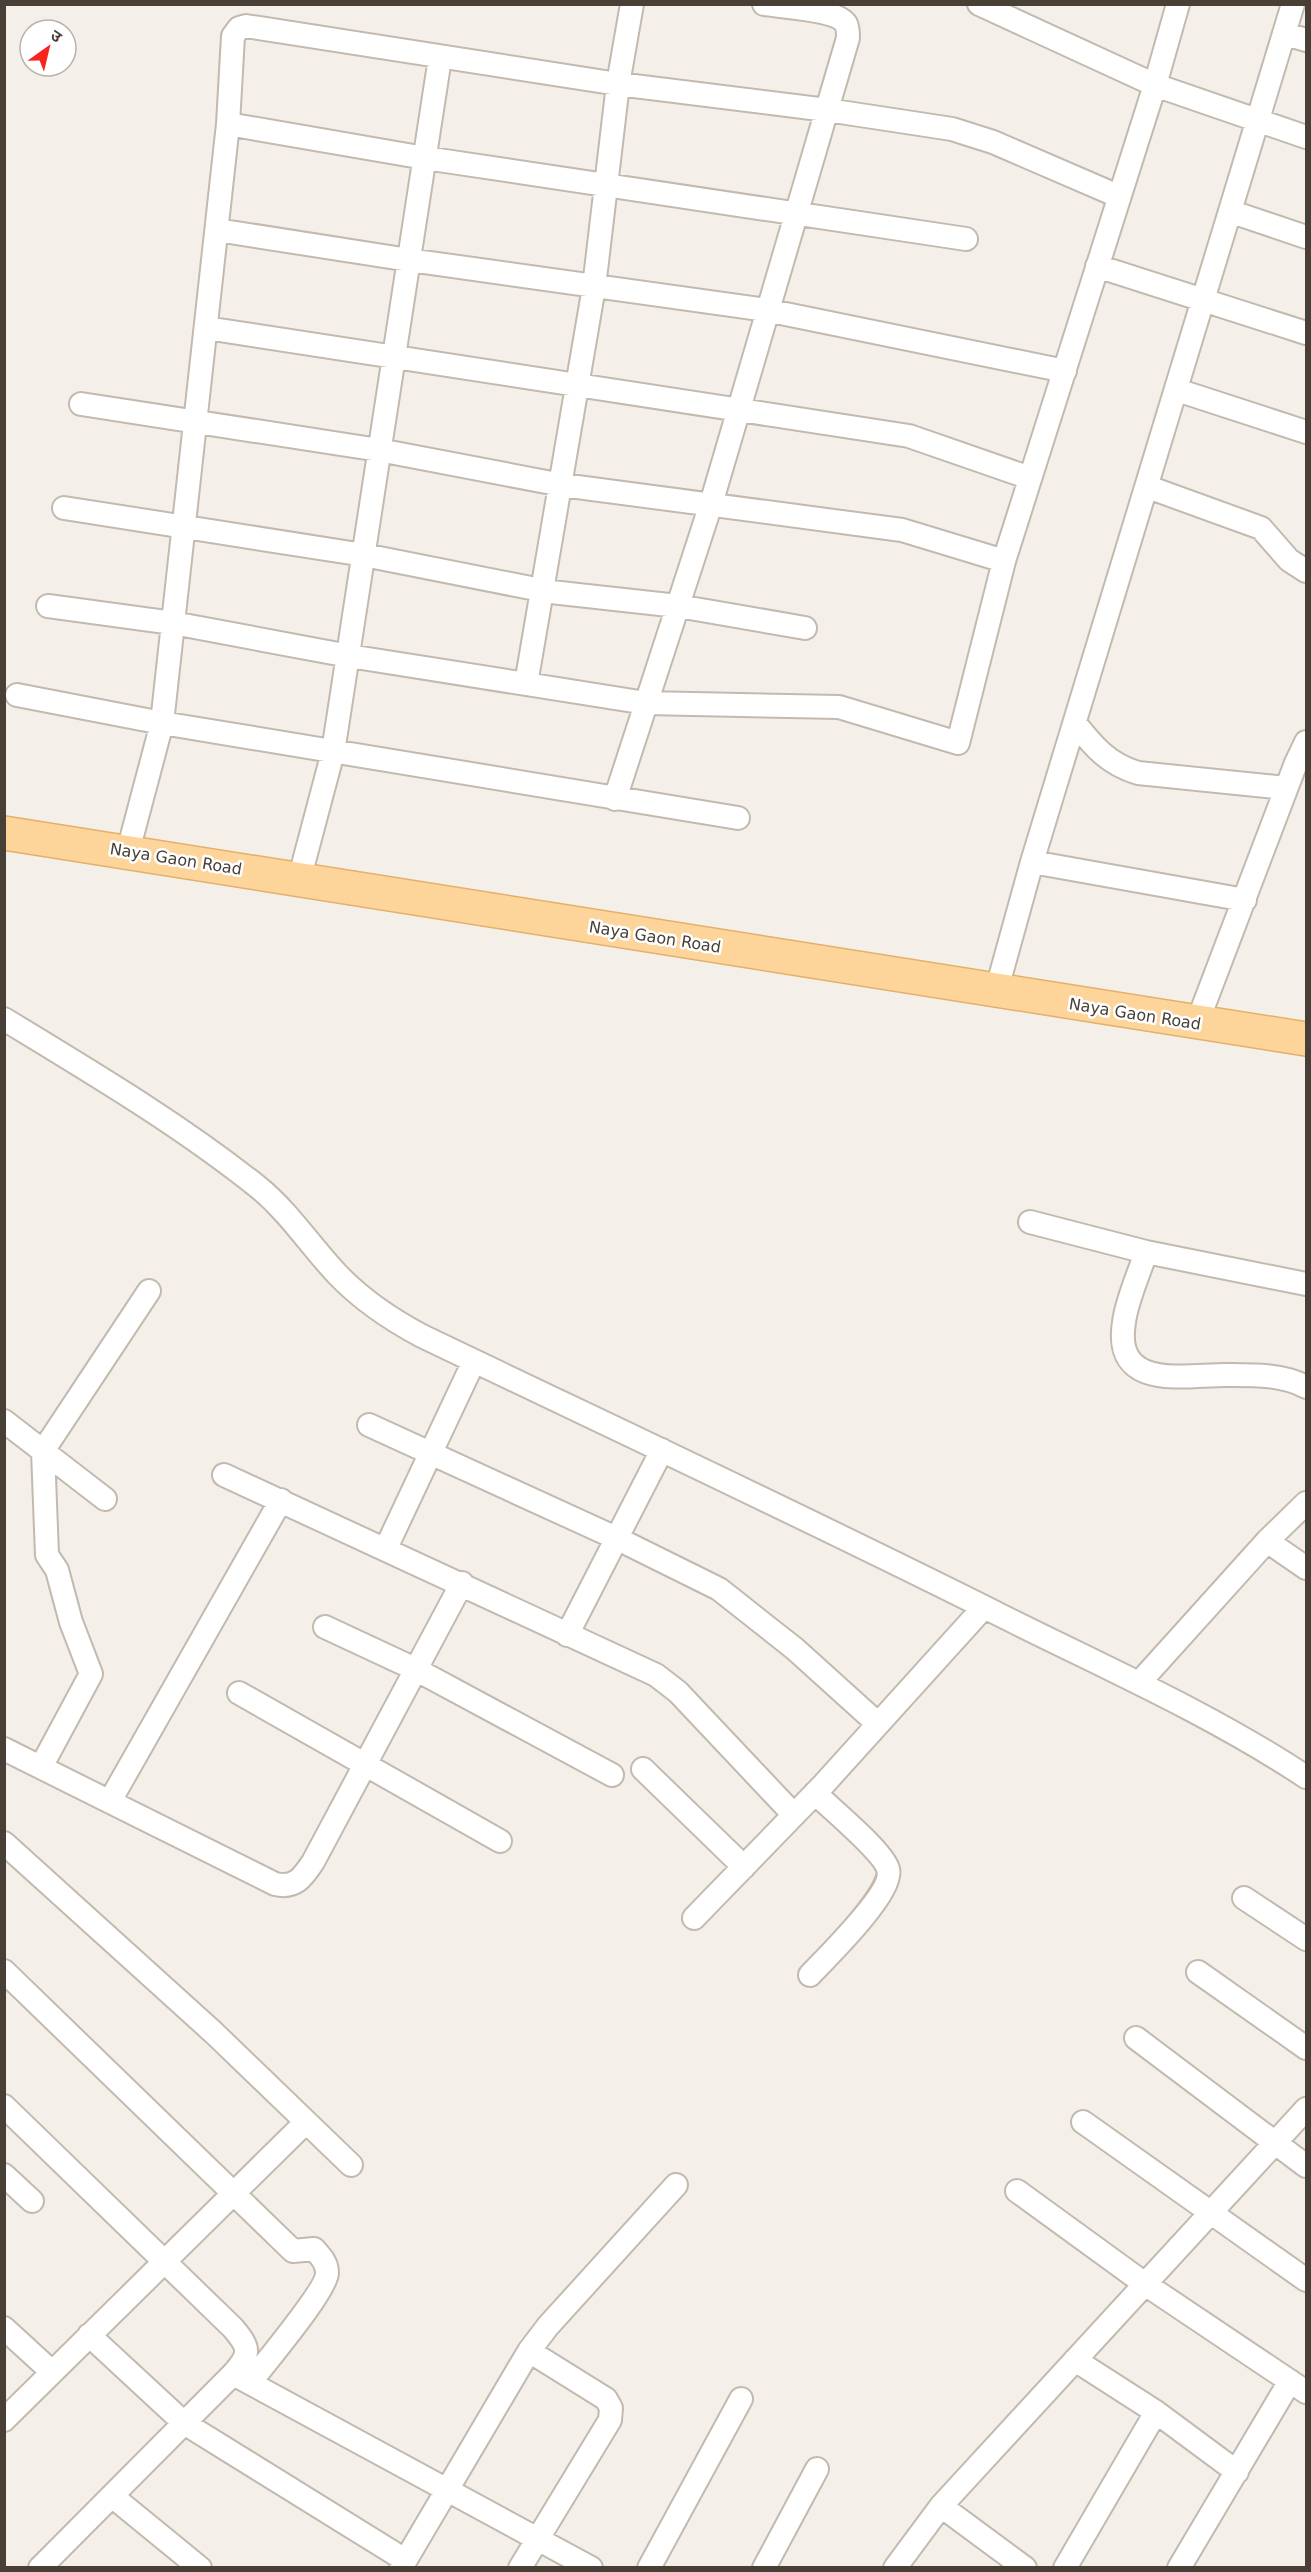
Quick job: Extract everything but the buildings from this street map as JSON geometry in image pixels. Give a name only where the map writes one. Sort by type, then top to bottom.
[{"type":"main road","name":"Naya Gaon Road","points":[[4,833],[128,851],[996,992],[1306,1039]]},
{"type":"street","points":[[526,684],[579,384],[594,287],[618,84],[632,4]]},
{"type":"street","points":[[615,799],[711,504],[766,310],[848,38],[847,25],[841,18],[829,13],[764,4]]},
{"type":"street","points":[[48,606],[173,623],[349,656],[646,703],[839,707],[958,743],[1004,561],[1155,85],[1178,4]]},
{"type":"street","points":[[996,992],[1032,862],[1259,123],[1296,37],[1293,4]]},
{"type":"street","points":[[991,7],[1155,85],[1306,138]]},
{"type":"street","points":[[128,851],[162,723],[228,124],[233,36],[239,28],[246,26],[618,84],[827,110],[971,134],[1118,196]]},
{"type":"street","points":[[299,880],[333,752],[440,58]]},
{"type":"street","points":[[228,124],[425,158],[966,239]]},
{"type":"street","points":[[1232,212],[1306,237]]},
{"type":"street","points":[[217,230],[594,287],[766,310],[1065,371]]},
{"type":"street","points":[[1097,266],[1306,333]]},
{"type":"street","points":[[206,328],[909,435],[1030,478]]},
{"type":"street","points":[[1177,390],[1306,432]]},
{"type":"street","points":[[81,404],[379,450],[561,485],[902,530],[1004,561]]},
{"type":"street","points":[[1148,487],[1261,528],[1290,560],[1306,571]]},
{"type":"street","points":[[64,508],[364,555],[543,590],[678,606],[805,628]]},
{"type":"street","points":[[16,695],[162,723],[738,818]]},
{"type":"street","points":[[1075,723],[1096,750],[1121,768],[1138,772],[1286,788]]},
{"type":"street","points":[[1197,1023],[1286,788],[1301,765],[1306,742]]},
{"type":"street","points":[[1032,862],[1245,900]]},
{"type":"street","points":[[4,1019],[157,1113],[260,1189],[303,1233],[338,1275],[379,1313],[1139,1683],[1265,1750],[1306,1777]]},
{"type":"street","points":[[1030,1222],[1146,1252],[1306,1284]]},
{"type":"street","points":[[1146,1252],[1124,1323],[1125,1351],[1137,1366],[1158,1376],[1275,1377],[1306,1387]]},
{"type":"street","points":[[41,1767],[91,1674],[71,1622],[57,1570],[47,1555],[43,1451],[149,1291]]},
{"type":"street","points":[[386,1548],[474,1361]]},
{"type":"street","points":[[4,1421],[105,1499]]},
{"type":"street","points":[[369,1425],[616,1538],[719,1589],[751,1612],[878,1724]]},
{"type":"street","points":[[567,1635],[662,1450]]},
{"type":"street","points":[[224,1475],[462,1583],[567,1635],[656,1675],[678,1692],[794,1815]]},
{"type":"street","points":[[110,1801],[281,1500]]},
{"type":"street","points":[[1139,1683],[1267,1541],[1306,1503]]},
{"type":"street","points":[[1267,1541],[1306,1568]]},
{"type":"street","points":[[4,1749],[284,1886],[294,1884],[303,1877],[313,1862],[462,1583]]},
{"type":"street","points":[[694,1918],[794,1815],[984,1607]]},
{"type":"street","points":[[325,1627],[415,1669],[612,1775]]},
{"type":"street","points":[[239,1693],[500,1841]]},
{"type":"street","points":[[643,1769],[744,1867]]},
{"type":"street","points":[[810,1975],[875,1902],[886,1884],[889,1871],[873,1848],[814,1793]]},
{"type":"street","points":[[4,1843],[214,2033],[351,2165]]},
{"type":"street","points":[[1244,1898],[1306,1939]]},
{"type":"street","points":[[1198,1972],[1306,2048]]},
{"type":"street","points":[[9,1986],[234,2192],[293,2251],[314,2249],[325,2262],[328,2274],[319,2293],[249,2374],[184,2423],[40,2568]]},
{"type":"street","points":[[1136,2038],[1306,2166]]},
{"type":"street","points":[[4,2106],[165,2259],[243,2339],[249,2374],[279,2399],[591,2568]]},
{"type":"street","points":[[895,2568],[941,2506],[1306,2109]]},
{"type":"street","points":[[4,2420],[306,2122]]},
{"type":"street","points":[[1083,2122],[1306,2280]]},
{"type":"street","points":[[4,2175],[32,2201]]},
{"type":"street","points":[[89,2335],[184,2423],[403,2564],[529,2351],[548,2326],[676,2185]]},
{"type":"street","points":[[1017,2190],[1145,2284],[1298,2386],[1237,2472],[1179,2568]]},
{"type":"street","points":[[4,2328],[52,2372]]},
{"type":"street","points":[[520,2568],[610,2420],[611,2408],[606,2399],[529,2351]]},
{"type":"street","points":[[1075,2360],[1156,2412],[1237,2472]]},
{"type":"street","points":[[650,2568],[741,2399]]},
{"type":"street","points":[[1065,2568],[1156,2412]]},
{"type":"street","points":[[764,2568],[817,2469]]},
{"type":"street","points":[[112,2496],[200,2568]]},
{"type":"street","points":[[941,2506],[1025,2568]]}]
